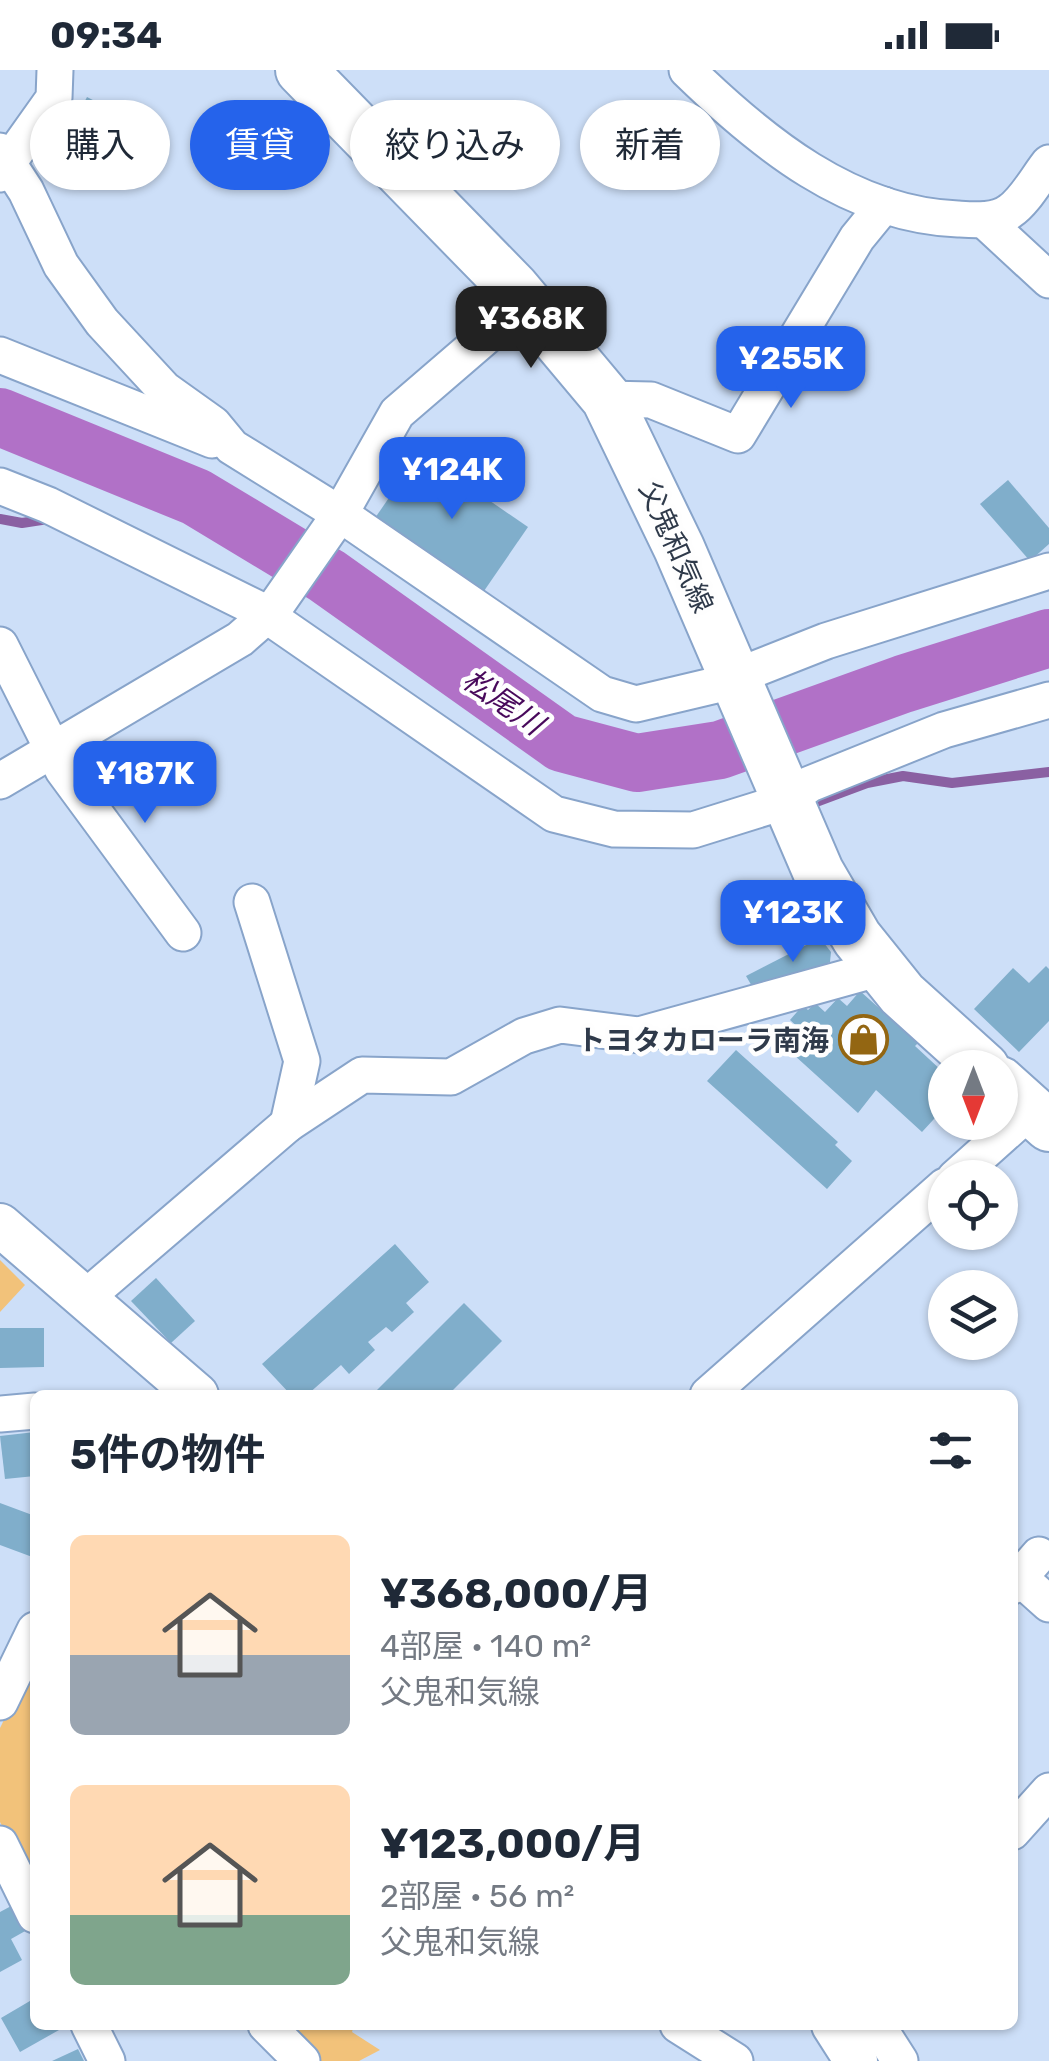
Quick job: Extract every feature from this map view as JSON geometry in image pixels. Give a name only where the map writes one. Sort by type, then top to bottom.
[{"type":"main road","name":"父鬼和気線","points":[[302,70],[526,302],[608,399],[679,548],[818,871],[857,938],[902,994],[964,1050]]},
{"type":"street","points":[[56,70],[54,98],[3,164],[26,190],[61,264],[102,322],[142,368],[212,424],[232,447]]},
{"type":"street","points":[[688,70],[808,170],[884,205],[929,218],[984,220],[1010,212],[1049,163]]},
{"type":"street","points":[[608,399],[651,400],[738,435],[858,238],[884,205]]},
{"type":"street","points":[[984,220],[1049,280]]},
{"type":"street","points":[[0,782],[240,639],[270,613],[337,518],[397,412],[526,302]]},
{"type":"street","points":[[0,355],[232,447],[602,694],[636,704],[736,684],[826,641],[1049,571]]},
{"type":"street","points":[[0,486],[48,505],[270,613],[554,814],[614,828],[693,830],[782,791],[810,784],[944,730],[1049,700]]},
{"type":"street","points":[[0,646],[63,770],[132,891],[183,933]]},
{"type":"street","points":[[252,902],[302,1061],[288,1124]]},
{"type":"street","points":[[84,1298],[288,1124],[362,1076],[451,1077],[524,1036],[560,1025],[639,1035],[881,968]]},
{"type":"street","points":[[973,1160],[1027,1106]]},
{"type":"street","points":[[714,1390],[928,1201]]},
{"type":"street","points":[[0,1225],[191,1390]]},
{"type":"street","points":[[0,1414],[30,1411]]},
{"type":"street","points":[[1024,1573],[1049,1604]]},
{"type":"street","points":[[0,1702],[30,1640]]},
{"type":"street","points":[[1018,1825],[1049,1791]]},
{"type":"street","points":[[0,1844],[30,1895]]},
{"type":"street","points":[[92,2030],[107,2061]]},
{"type":"street","points":[[271,2030],[302,2061]]},
{"type":"street","points":[[686,2030],[735,2061]]},
{"type":"street","points":[[850,2032],[900,2061]]},
{"type":"shaded area","points":[[0,1260],[25,1285],[0,1312]]},
{"type":"shaded area","points":[[30,1667],[30,1867],[19,1860],[0,1822],[0,1728]]},
{"type":"shaded area","points":[[288,2030],[353,2030],[380,2050],[359,2061],[319,2061]]},
{"type":"building","points":[[420,453],[528,527],[484,591],[375,518]]},
{"type":"building","points":[[1008,480],[1049,528],[1049,544],[1030,561],[980,504]]},
{"type":"building","points":[[820,938],[831,952],[830,962],[808,973],[753,988],[746,976]]},
{"type":"building","points":[[1046,966],[1049,969],[1049,1021],[1019,1052],[974,1009],[1013,968],[1029,983]]},
{"type":"building","points":[[860,991],[918,1043],[915,1046],[928,1058],[928,1125],[922,1132],[876,1090],[858,1113],[794,1055],[810,1038],[790,1020],[803,1005],[808,1010],[815,1003],[825,1012],[838,998],[847,1006]]},
{"type":"building","points":[[736,1050],[838,1142],[835,1145],[852,1161],[827,1189],[707,1081]]},
{"type":"building","points":[[395,1244],[429,1282],[406,1303],[414,1312],[392,1332],[386,1327],[368,1342],[375,1350],[349,1374],[341,1365],[313,1390],[286,1390],[262,1364]]},
{"type":"building","points":[[156,1278],[195,1321],[171,1343],[131,1301]]},
{"type":"building","points":[[464,1303],[502,1341],[453,1390],[377,1390]]},
{"type":"building","points":[[0,1328],[44,1328],[44,1367],[0,1368]]},
{"type":"building","points":[[30,1433],[30,1476],[5,1479],[0,1436]]},
{"type":"building","points":[[0,1503],[30,1514],[30,1556],[0,1545]]},
{"type":"building","points":[[13,1905],[27,1930],[11,1939],[22,1960],[0,1972],[0,1912]]},
{"type":"building","points":[[30,2001],[30,2030],[59,2030],[20,2052],[1,2018]]},
{"type":"building","points":[[78,2049],[84,2061],[52,2061]]},
{"type":"waterway","name":"松尾川","points":[[0,417],[196,497],[327,576],[562,743],[637,763],[720,750],[903,684],[1049,638]]},
{"type":"waterway","points":[[0,519],[22,523],[48,519]]},
{"type":"waterway","points":[[816,802],[867,783],[903,776],[952,783],[1049,772]]},
{"type":"place","name":"トヨタカローラ南海","points":[[864,1040]]}]
